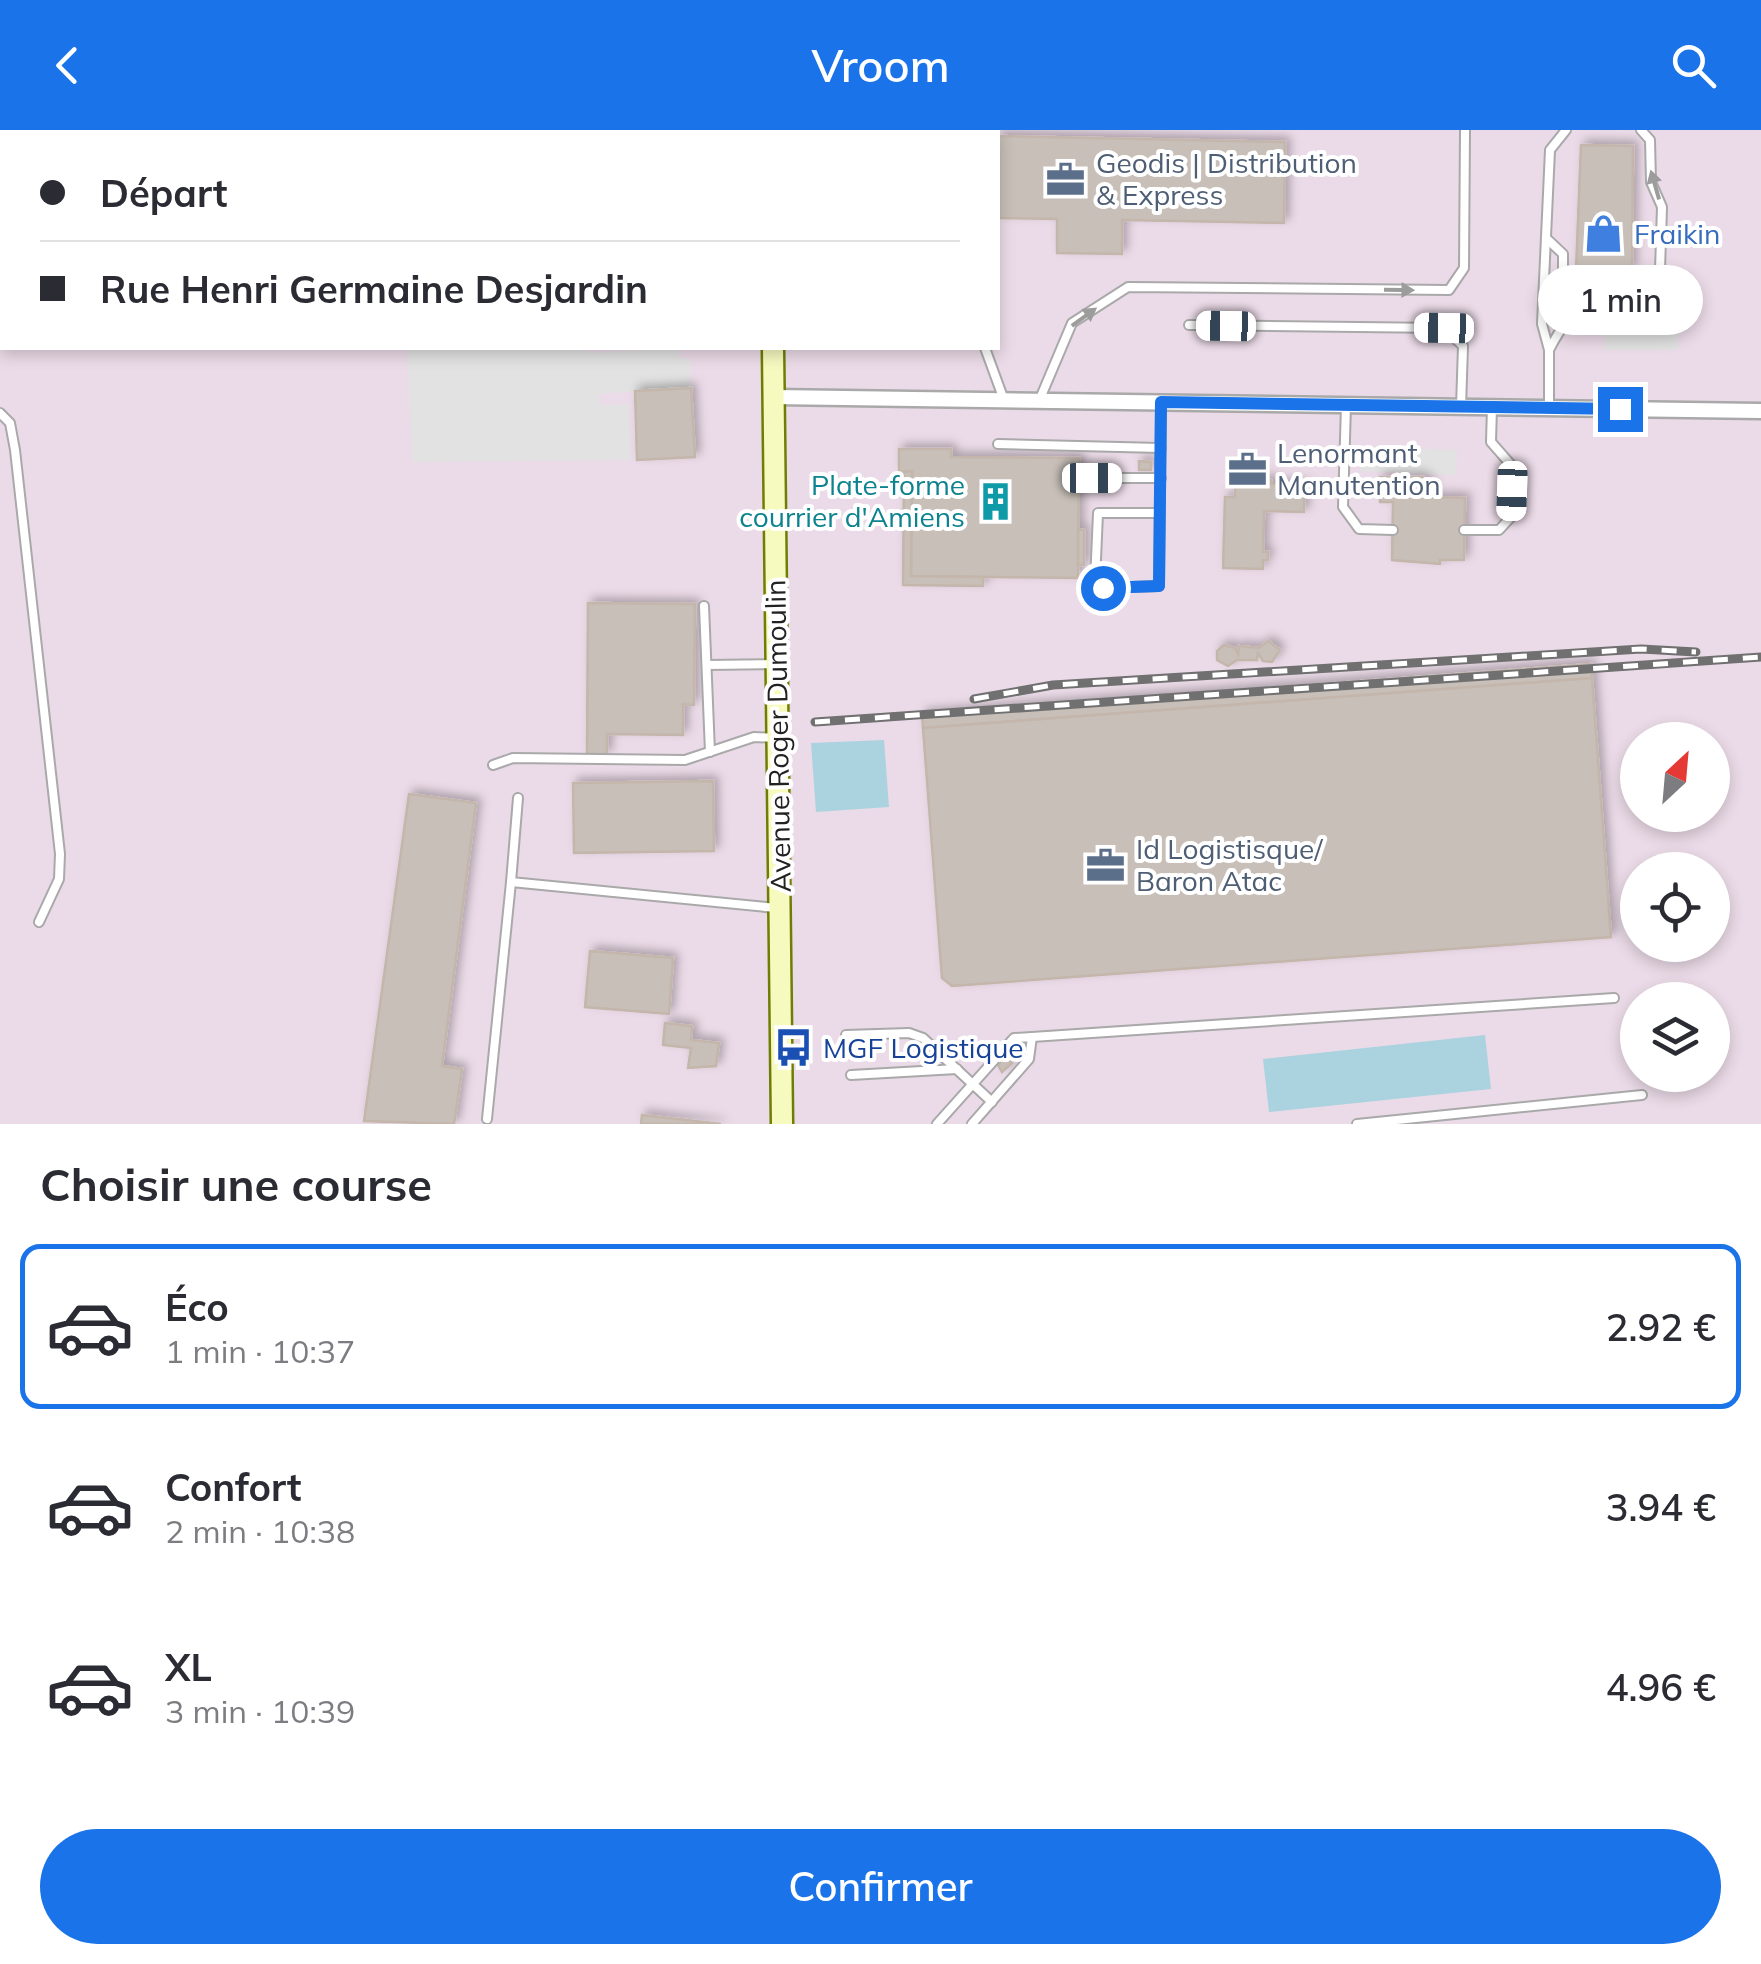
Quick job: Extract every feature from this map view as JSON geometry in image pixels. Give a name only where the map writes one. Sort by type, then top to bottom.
[{"type":"main road","name":"Avenue Roger Dumoulin","points":[[773,350],[782,1124]]},
{"type":"street","points":[[774,397],[1761,411]]},
{"type":"lane","points":[[1039,401],[1072,322],[1128,288],[1449,290],[1464,268],[1465,130]]},
{"type":"lane","points":[[1549,408],[1549,350],[1542,324],[1550,150],[1566,130]]},
{"type":"lane","points":[[1546,238],[1563,254],[1563,281],[1572,288],[1608,294],[1643,293],[1660,270],[1662,207],[1651,182],[1650,140],[1640,130]]},
{"type":"lane","points":[[1549,350],[1575,306],[1608,294]]},
{"type":"lane","points":[[1189,325],[1444,328],[1463,346],[1461,407]]},
{"type":"lane","points":[[987,350],[1004,400]]},
{"type":"lane","points":[[1160,513],[1098,513],[1095,582],[1103,588],[1159,586],[1161,478],[1161,402]]},
{"type":"lane","points":[[1346,405],[1343,507],[1359,529],[1393,530]]},
{"type":"lane","points":[[1464,530],[1500,530],[1511,517],[1512,466],[1491,442],[1492,407]]},
{"type":"lane","points":[[0,413],[10,424],[15,450],[60,854],[59,880],[39,922]]},
{"type":"lane","points":[[998,444],[1161,448]]},
{"type":"lane","points":[[1092,478],[1161,478]]},
{"type":"lane","points":[[704,606],[710,752]]},
{"type":"lane","points":[[706,665],[776,664]]},
{"type":"lane","points":[[493,764],[513,758],[685,760],[754,737],[777,738]]},
{"type":"lane","points":[[487,1118],[518,798]]},
{"type":"lane","points":[[511,882],[780,909]]},
{"type":"lane","points":[[937,1124],[1014,1038],[1614,998]]},
{"type":"lane","points":[[846,1036],[909,1033],[923,1038],[992,1102]]},
{"type":"lane","points":[[972,1124],[1029,1059],[1032,1036]]},
{"type":"lane","points":[[851,1076],[957,1069]]},
{"type":"lane","points":[[1357,1124],[1642,1096]]},
{"type":"shaded area","points":[[1000,130],[1761,130],[1761,1124],[0,1124],[0,350],[1000,350]]},
{"type":"shaded area","points":[[1605,302],[1660,304],[1663,313],[1678,312],[1678,350],[1605,350]]},
{"type":"shaded area","points":[[407,350],[678,350],[680,358],[690,359],[691,388],[598,394],[601,405],[629,404],[631,460],[412,462]]},
{"type":"shaded area","points":[[1360,447],[1457,450],[1456,475],[1360,471]]},
{"type":"water","points":[[884,740],[889,807],[816,812],[811,743]]},
{"type":"water","points":[[1485,1035],[1491,1089],[1269,1112],[1263,1059]]},
{"type":"building","points":[[1000,136],[1285,142],[1284,223],[1122,220],[1122,254],[1057,253],[1057,219],[1000,218]]},
{"type":"building","points":[[1581,145],[1633,146],[1632,270],[1576,270]]},
{"type":"building","points":[[691,388],[695,457],[637,460],[635,391]]},
{"type":"building","name":"Plate-forme courrier d'Amiens","points":[[899,449],[951,449],[951,457],[1079,458],[1078,578],[911,576],[912,471],[899,472]]},
{"type":"building","points":[[1139,461],[1151,462],[1151,470],[1139,470]]},
{"type":"building","points":[[912,471],[911,576],[983,577],[983,586],[903,585],[904,472]]},
{"type":"building","points":[[1380,477],[1423,477],[1423,482],[1430,482],[1431,497],[1465,498],[1464,560],[1440,560],[1440,564],[1392,560],[1393,502],[1380,502]]},
{"type":"building","points":[[1264,479],[1271,480],[1271,484],[1304,485],[1304,512],[1264,511],[1263,552],[1268,552],[1268,560],[1263,560],[1263,569],[1223,568],[1225,497],[1235,497],[1235,481],[1264,484]]},
{"type":"building","points":[[1078,529],[1084,530],[1084,565],[1078,565]]},
{"type":"building","points":[[588,603],[695,604],[694,705],[683,704],[683,735],[607,734],[607,754],[587,754]]},
{"type":"building","points":[[1268,641],[1280,650],[1272,662],[1263,661],[1258,653],[1257,660],[1237,660],[1228,666],[1217,660],[1217,651],[1224,645],[1235,648],[1238,654],[1239,646],[1259,648]]},
{"type":"building","points":[[1591,664],[1592,678],[923,728],[922,714]]},
{"type":"building","points":[[1592,678],[1611,937],[952,986],[942,978],[923,728]]},
{"type":"building","points":[[713,781],[714,851],[574,853],[573,783]]},
{"type":"building","points":[[409,794],[476,803],[442,1066],[462,1069],[454,1124],[364,1121]]},
{"type":"building","points":[[590,951],[673,958],[669,1014],[585,1007]]},
{"type":"building","points":[[665,1023],[692,1026],[691,1040],[719,1043],[716,1066],[688,1068],[691,1048],[663,1045]]},
{"type":"building","points":[[1005,1057],[1012,1063],[1002,1072],[998,1065]]},
{"type":"building","points":[[642,1115],[721,1124],[641,1124]]},
{"type":"railway","points":[[974,699],[1053,685],[1641,649],[1696,652]]},
{"type":"railway","points":[[815,722],[1761,657]]},
{"type":"place","name":"Geodis | Distribution & Express","points":[[1066,179]]},
{"type":"place","name":"Fraikin","points":[[1604,234]]},
{"type":"place","name":"Lenormant Manutention","points":[[1247,469]]},
{"type":"place","name":"Plate-forme courrier d'Amiens","points":[[995,501]]},
{"type":"place","name":"Id Logistisque/ Baron Atac","points":[[1106,865]]},
{"type":"place","name":"MGF Logistique","points":[[793,1048]]},
{"type":"route","points":[[1103,588],[1159,586],[1161,402],[1620,409]]}]
